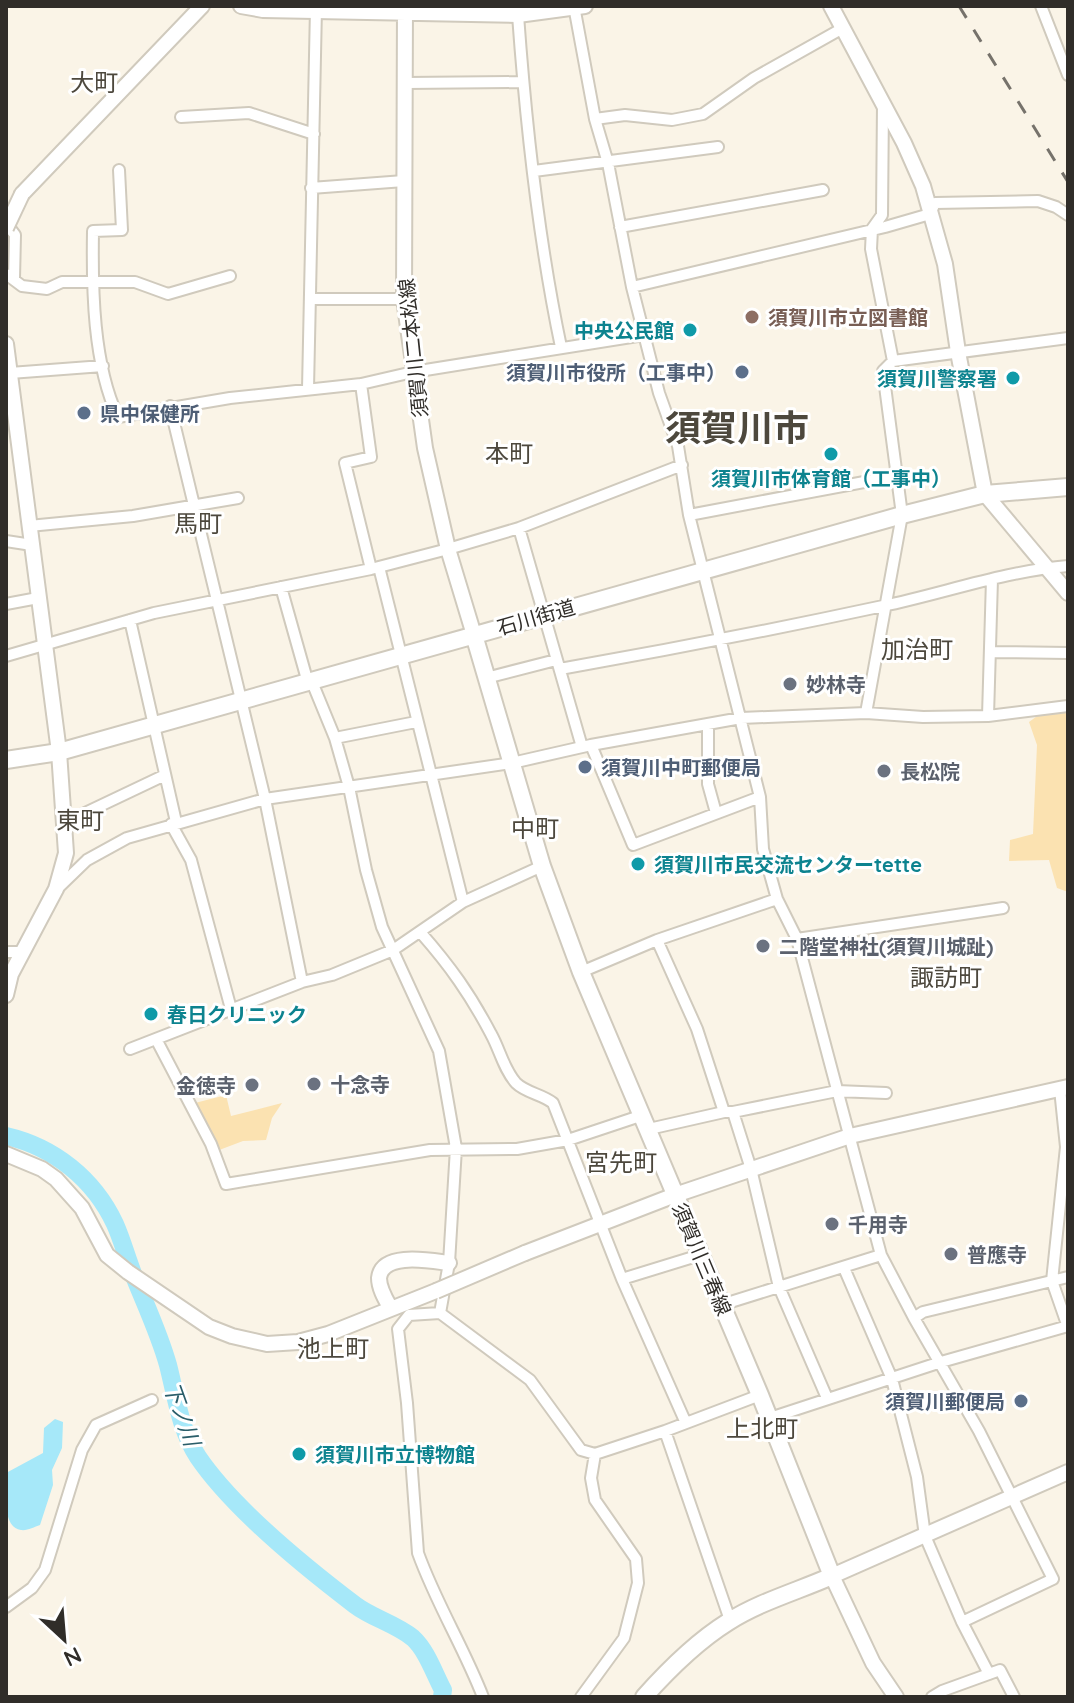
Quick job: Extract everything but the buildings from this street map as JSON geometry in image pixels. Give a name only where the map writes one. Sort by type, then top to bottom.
[{"type":"main road","name":"石川街道","points":[[6,760],[59,752],[902,515],[985,494],[1068,487]]},
{"type":"main road","name":"須賀川三春線","points":[[474,635],[542,866],[581,972],[770,1418],[832,1576]]},
{"type":"main road","points":[[647,1695],[671,1667],[730,1620],[832,1576]]},
{"type":"street","points":[[202,6],[22,194],[6,226],[15,235],[10,277],[22,286],[47,289],[62,282],[135,282],[168,294],[230,276]]},
{"type":"street","points":[[241,6],[263,10],[405,8],[518,15],[578,7],[595,119],[608,163],[632,287],[659,393],[678,446],[689,515],[760,797],[763,849],[777,899],[797,939],[881,1255],[1013,1496],[1053,1579],[962,1622]]},
{"type":"street","points":[[831,6],[923,186],[945,264],[985,494],[1068,593]]},
{"type":"street","points":[[1041,6],[1068,75]]},
{"type":"street","points":[[308,389],[316,8]]},
{"type":"street","name":"須賀川二本松線","points":[[405,8],[404,299],[425,448],[448,549],[474,635]]},
{"type":"street","points":[[518,15],[534,171],[561,347]]},
{"type":"street","points":[[595,119],[625,115],[672,120],[703,114],[754,78],[843,28]]},
{"type":"street","points":[[406,83],[523,82]]},
{"type":"street","points":[[882,101],[882,215],[872,229],[871,249],[893,361]]},
{"type":"street","points":[[181,117],[249,113],[314,134]]},
{"type":"street","points":[[534,171],[718,147]]},
{"type":"street","points":[[119,170],[122,230],[93,231],[92,282],[103,366],[111,403],[118,417],[170,406],[361,384],[413,372],[644,335]]},
{"type":"street","points":[[311,188],[404,181]]},
{"type":"street","points":[[620,227],[823,190]]},
{"type":"street","points":[[930,214],[935,203],[1038,201],[1068,215]]},
{"type":"street","points":[[632,287],[930,214]]},
{"type":"street","points":[[311,299],[404,299]]},
{"type":"street","points":[[866,713],[902,515],[883,371],[893,361],[1068,338]]},
{"type":"street","points":[[6,344],[59,752],[66,853],[56,889],[11,974],[6,995]]},
{"type":"street","points":[[10,373],[103,366]]},
{"type":"street","points":[[361,384],[371,457],[345,463],[401,657],[463,902]]},
{"type":"street","points":[[170,406],[265,799],[302,982]]},
{"type":"street","points":[[6,656],[130,620],[375,568],[448,549],[519,528],[682,465]]},
{"type":"street","points":[[689,515],[896,476]]},
{"type":"street","points":[[29,526],[133,516],[238,498]]},
{"type":"street","points":[[519,528],[558,664],[586,746],[633,845],[760,797]]},
{"type":"street","points":[[6,541],[32,545]]},
{"type":"street","points":[[486,678],[721,639],[887,605],[992,579],[1068,566]]},
{"type":"street","points":[[988,716],[992,579]]},
{"type":"street","points":[[281,587],[310,682],[335,738],[382,927],[439,1051],[456,1148],[449,1263],[440,1313]]},
{"type":"street","points":[[6,604],[38,598]]},
{"type":"street","points":[[130,620],[173,823],[191,860],[231,1009]]},
{"type":"street","points":[[991,652],[1068,653]]},
{"type":"street","points":[[56,889],[87,860],[127,838],[265,799],[432,777],[741,718],[866,713],[923,717],[988,716],[1068,706]]},
{"type":"street","points":[[335,738],[416,722]]},
{"type":"street","points":[[708,724],[708,784],[716,813]]},
{"type":"street","points":[[64,823],[165,775]]},
{"type":"street","points":[[130,1049],[393,950],[463,902],[542,866]]},
{"type":"street","points":[[581,972],[657,940],[777,899]]},
{"type":"street","points":[[797,939],[1003,908]]},
{"type":"street","points":[[421,933],[455,972],[492,1037],[504,1066],[518,1085],[553,1103],[622,1279],[685,1421]]},
{"type":"street","points":[[657,940],[697,1029],[751,1169],[779,1287],[827,1398]]},
{"type":"street","points":[[6,952],[24,952]]},
{"type":"street","points":[[156,1039],[211,1144],[226,1184],[430,1150],[517,1149],[646,1122],[728,1112],[837,1091],[886,1093]]},
{"type":"street","points":[[6,1154],[42,1169],[62,1185],[82,1208],[107,1255],[128,1272],[209,1327],[267,1344],[298,1342],[328,1334],[599,1223],[850,1136],[1064,1088],[1067,1147],[1052,1281],[1068,1327],[941,1362],[770,1418]]},
{"type":"street","points":[[622,1279],[700,1255]]},
{"type":"street","points":[[721,1305],[881,1255]]},
{"type":"street","points":[[391,1309],[381,1290],[379,1277],[384,1269],[393,1262],[411,1259],[449,1263]]},
{"type":"street","points":[[844,1268],[892,1379],[917,1477],[925,1536],[962,1622],[989,1674]]},
{"type":"street","points":[[914,1318],[923,1312],[1068,1277]]},
{"type":"street","points":[[483,1697],[469,1660],[426,1576],[418,1553],[398,1329],[409,1315],[440,1313],[530,1380],[581,1450],[595,1454],[760,1395]]},
{"type":"street","points":[[6,1607],[32,1588],[45,1570],[82,1450],[92,1429],[152,1400]]},
{"type":"street","points":[[665,1431],[730,1620]]},
{"type":"street","points":[[581,1697],[624,1638],[638,1583],[636,1559],[595,1500],[591,1478],[595,1454]]},
{"type":"street","points":[[896,1697],[873,1663],[832,1576],[1068,1472]]},
{"type":"street","points":[[940,1695],[1000,1670],[1014,1697]]},
{"type":"shaded area","points":[[1068,711],[1068,892],[1057,888],[1049,860],[1009,861],[1010,840],[1033,834],[1037,745],[1029,722],[1040,714]]},
{"type":"shaded area","points":[[226,1095],[231,1116],[282,1103],[272,1118],[266,1140],[243,1141],[214,1152],[195,1103]]},
{"type":"water","points":[[55,1419],[63,1422],[62,1448],[52,1470],[53,1485],[40,1525],[21,1530],[15,1528],[7,1515],[6,1473],[43,1453],[44,1428]]},
{"type":"waterway","name":"下ノ川","points":[[6,1136],[40,1148],[71,1167],[106,1208],[118,1231],[161,1343],[187,1436],[213,1477],[271,1537],[314,1573],[362,1610],[413,1638],[430,1662],[443,1690],[442,1697]]},
{"type":"railway","points":[[959,6],[1068,182]]},
{"type":"place","name":"須賀川市立図書館","points":[[752,317]]},
{"type":"place","name":"中央公民館","points":[[690,330]]},
{"type":"place","name":"須賀川市役所（工事中）","points":[[742,372]]},
{"type":"place","name":"須賀川警察署","points":[[1013,378]]},
{"type":"place","name":"県中保健所","points":[[84,413]]},
{"type":"place","name":"須賀川市体育館（工事中）","points":[[831,454]]},
{"type":"place","name":"妙林寺","points":[[790,684]]},
{"type":"place","name":"須賀川中町郵便局","points":[[585,767]]},
{"type":"place","name":"長松院","points":[[884,771]]},
{"type":"place","name":"須賀川市民交流センターtette","points":[[638,864]]},
{"type":"place","name":"二階堂神社(須賀川城趾)","points":[[763,946]]},
{"type":"place","name":"春日クリニック","points":[[151,1014]]},
{"type":"place","name":"十念寺","points":[[314,1084]]},
{"type":"place","name":"金徳寺","points":[[252,1085]]},
{"type":"place","name":"千用寺","points":[[832,1224]]},
{"type":"place","name":"普應寺","points":[[951,1254]]},
{"type":"place","name":"須賀川郵便局","points":[[1021,1401]]},
{"type":"place","name":"須賀川市立博物館","points":[[299,1454]]},
{"type":"district","name":"大町","points":[[94,82]]},
{"type":"district","name":"須賀川市","points":[[737,427]]},
{"type":"district","name":"本町","points":[[509,453]]},
{"type":"district","name":"馬町","points":[[198,523]]},
{"type":"district","name":"加治町","points":[[917,649]]},
{"type":"district","name":"東町","points":[[80,820]]},
{"type":"district","name":"中町","points":[[535,828]]},
{"type":"district","name":"諏訪町","points":[[946,977]]},
{"type":"district","name":"宮先町","points":[[621,1162]]},
{"type":"district","name":"池上町","points":[[333,1348]]},
{"type":"district","name":"上北町","points":[[762,1428]]}]
